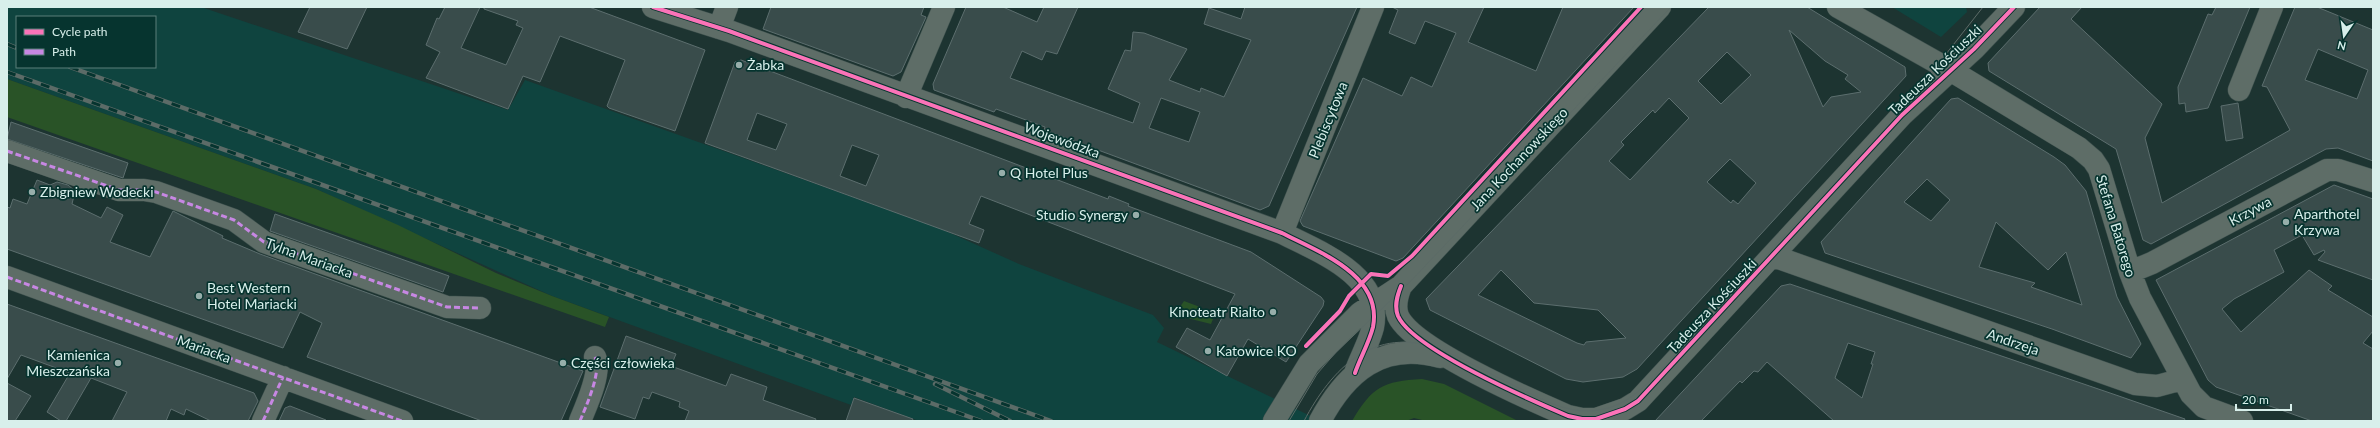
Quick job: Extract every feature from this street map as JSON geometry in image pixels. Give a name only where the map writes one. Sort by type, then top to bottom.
[{"type":"street","name":"Wojewódzka","points":[[653,7],[719,28],[1282,232],[1351,272],[1369,292],[1373,305],[1373,326],[1356,373]]},
{"type":"street","points":[[719,28],[727,7]]},
{"type":"street","points":[[906,97],[944,7]]},
{"type":"street","name":"Plebiscytowa","points":[[1282,232],[1373,7]]},
{"type":"street","name":"Jana Kochanowskiego","points":[[1274,421],[1309,364],[1360,314],[1401,286],[1660,7]]},
{"type":"street","name":"Stefana Batorego","points":[[1838,7],[1950,70],[2078,148],[2094,160],[2106,188],[2130,272],[2140,298],[2183,379]]},
{"type":"street","name":"Tadeusza Kościuszki","points":[[1401,286],[1396,307],[1403,324],[1427,346],[1568,416],[1582,419],[1610,415],[1638,401],[1902,115],[1974,49],[2014,7]]},
{"type":"street","points":[[2239,90],[2272,7]]},
{"type":"street","name":"Tylna Mariacka","points":[[7,151],[119,190],[144,190],[156,192],[234,220],[264,242],[447,307],[480,308]]},
{"type":"street","name":"Krzywa","points":[[2130,272],[2152,263],[2327,170],[2338,170],[2373,181]]},
{"type":"street","name":"Andrzeja","points":[[1773,256],[2135,384],[2157,386],[2183,379]]},
{"type":"street","name":"Mariacka","points":[[7,277],[402,421]]},
{"type":"street","name":"Tadeusza Kościuszki","points":[[1320,421],[1335,394],[1356,373],[1376,359],[1393,353],[1426,353],[1453,360]]},
{"type":"street","points":[[580,421],[596,376],[598,364],[595,357]]},
{"type":"street","points":[[263,421],[283,378]]},
{"type":"street","points":[[2183,379],[2192,394],[2204,407],[2237,420]]},
{"type":"shaded area","points":[[7,7],[201,7],[508,110],[525,80],[939,228],[1019,264],[1153,315],[1164,328],[1157,342],[1321,421],[919,421],[854,397],[851,405],[552,296],[316,189],[7,79]]},
{"type":"shaded area","points":[[1892,7],[1966,7],[1967,12],[1941,37]]},
{"type":"green space","points":[[7,79],[316,189],[398,225],[496,273],[609,317],[605,327],[7,117]]},
{"type":"green space","points":[[1184,301],[1200,307],[1198,311],[1213,319],[1211,324],[1187,318],[1180,307]]},
{"type":"green space","points":[[1422,379],[1444,384],[1518,421],[1426,421],[1414,418],[1406,421],[1352,421],[1366,400],[1380,388],[1397,382]]},
{"type":"building","points":[[310,7],[367,7],[347,49],[298,32]]},
{"type":"building","points":[[445,7],[480,7],[461,48],[506,65],[523,28],[516,25],[518,21],[484,9],[484,7],[589,7],[705,50],[675,131],[609,108],[607,106],[625,60],[560,36],[540,82],[523,76],[508,109],[426,78],[440,52],[426,45],[437,18],[439,19]]},
{"type":"building","points":[[771,7],[924,7],[921,15],[926,17],[901,72],[893,76],[763,29]]},
{"type":"building","points":[[966,7],[1003,7],[1037,22],[1044,7],[1078,7],[1057,54],[1046,51],[1042,60],[1022,51],[1010,78],[1133,123],[1140,103],[1108,89],[1125,50],[1131,51],[1133,32],[1144,33],[1187,49],[1169,80],[1200,92],[1201,88],[1224,97],[1251,40],[1204,24],[1209,8],[1241,19],[1245,7],[1357,7],[1269,206],[1260,210],[1044,130],[1045,127],[996,109],[994,112],[934,90],[933,84]],"holes":[[[1161,98],[1200,112],[1189,142],[1149,128]]]},
{"type":"building","points":[[1392,7],[1484,7],[1468,42],[1536,71],[1563,7],[1634,7],[1403,258],[1396,261],[1303,226],[1300,221],[1363,78],[1402,96],[1411,77],[1432,87],[1456,33],[1425,21],[1415,44],[1389,33],[1398,10]]},
{"type":"building","points":[[1709,7],[1807,7],[1905,67],[1906,76],[1637,369],[1623,377],[1583,382],[1566,379],[1430,310],[1426,299]],"holes":[[[1789,30],[1825,61],[1848,75],[1845,79],[1861,92],[1831,97],[1823,107]],[[1727,52],[1751,75],[1721,104],[1698,81]],[[1669,98],[1689,118],[1630,180],[1609,161],[1624,145],[1621,142],[1653,110],[1655,113]],[[1730,159],[1756,183],[1738,204],[1733,200],[1731,203],[1707,182]],[[1501,270],[1534,303],[1598,310],[1626,338],[1586,342],[1584,345],[1478,295]]]},
{"type":"building","points":[[2040,7],[2082,7],[2071,19],[2162,104],[2145,138],[2162,203],[2290,130],[2267,87],[2262,86],[2295,7],[2317,7],[2373,30],[2373,161],[2338,148],[2326,149],[2151,244],[2143,240],[2116,149],[1989,71],[1988,63]],"holes":[[[2318,49],[2368,70],[2357,99],[2305,80]]]},
{"type":"building","points":[[2216,7],[2250,7],[2208,108],[2186,112],[2185,103],[2179,104],[2178,87],[2208,14],[2212,15]]},
{"type":"building","points":[[741,60],[1108,199],[1109,196],[1129,204],[1128,206],[1251,252],[1321,297],[1324,301],[1323,306],[1286,362],[1248,339],[1227,376],[1176,347],[1187,328],[1210,340],[1235,294],[981,196],[969,224],[984,230],[979,243],[705,143],[735,62]],"holes":[[[757,113],[787,124],[776,150],[747,140]],[[852,145],[879,155],[866,186],[840,176]]]},
{"type":"building","points":[[1958,98],[2054,157],[2065,165],[2086,191],[2117,297],[2141,344],[2131,358],[2052,329],[1825,253],[1821,242],[1951,99]],"holes":[[[1927,179],[1950,200],[1931,221],[1904,202]],[[1996,222],[2048,270],[2066,252],[2082,305],[2031,287],[2035,283],[1979,267]]]},
{"type":"building","points":[[2238,103],[2243,138],[2226,141],[2221,106]]},
{"type":"building","points":[[11,122],[128,163],[123,178],[7,139]]},
{"type":"building","points":[[37,180],[50,185],[57,182],[68,185],[75,191],[72,204],[101,218],[107,207],[123,215],[110,242],[150,257],[173,211],[223,236],[222,238],[260,254],[583,371],[561,421],[482,421],[307,357],[322,323],[300,312],[283,348],[7,249],[7,207],[10,208],[13,199],[27,204]]},
{"type":"building","points":[[2334,185],[2373,199],[2373,280],[2318,260],[2325,252],[2324,250],[2314,255],[2302,235],[2274,250],[2284,272],[2234,299],[2222,309],[2241,332],[2309,270],[2332,286],[2328,290],[2373,317],[2373,331],[2363,343],[2373,349],[2373,421],[2312,421],[2216,387],[2208,380],[2156,280]]},
{"type":"building","points":[[275,214],[449,276],[443,292],[270,231]]},
{"type":"building","points":[[1790,284],[2185,419],[2184,421],[1834,421],[1767,362],[1758,372],[1754,371],[1742,383],[1740,381],[1701,421],[1655,421],[1781,286]],"holes":[[[1848,343],[1875,352],[1871,364],[1873,364],[1862,398],[1835,378]]]},
{"type":"building","points":[[7,304],[254,393],[258,401],[248,421],[211,421],[186,409],[184,415],[171,409],[166,421],[112,421],[127,392],[91,378],[66,421],[61,421],[47,412],[70,373],[21,355],[7,379]]},
{"type":"building","points":[[626,336],[676,354],[671,366],[726,386],[731,374],[767,387],[763,400],[816,419],[815,421],[685,421],[689,411],[679,407],[680,402],[652,392],[649,399],[643,397],[635,419],[600,407]]},
{"type":"building","points":[[7,383],[31,396],[15,421],[7,421]]},
{"type":"building","points":[[854,398],[913,419],[912,421],[846,421]]},
{"type":"building","points":[[290,406],[326,421],[279,421],[285,408]]},
{"type":"tram line","points":[[1289,421],[1317,374],[1336,352],[1407,285],[1671,7]]},
{"type":"tram line","points":[[1304,421],[1328,384],[1342,369],[1358,356],[1375,347],[1394,343],[1416,343],[1439,349],[1552,404],[1562,407],[1582,411],[1593,411],[1604,409],[1623,402],[1646,385],[1666,364],[1913,96],[1983,7]]},
{"type":"railway","points":[[7,44],[16,48]]},
{"type":"railway","points":[[73,68],[1051,421]]},
{"type":"railway","points":[[7,72],[981,421]]},
{"type":"railway","points":[[935,384],[1010,421]]},
{"type":"marked path","points":[[7,151],[119,190],[144,190],[156,192],[234,220],[264,242],[447,307],[480,308]]},
{"type":"marked path","points":[[7,277],[402,421]]},
{"type":"marked path","points":[[580,421],[595,380],[597,363],[595,357]]},
{"type":"marked path","points":[[263,421],[283,377]]},
{"type":"cycle path","points":[[653,7],[729,31],[1282,233],[1313,248],[1330,257],[1345,268],[1358,279],[1368,293],[1373,309],[1373,327],[1355,373]]},
{"type":"cycle path","points":[[1306,346],[1340,311],[1349,296],[1371,274],[1388,276],[1412,256],[1641,7]]},
{"type":"cycle path","points":[[1401,286],[1396,301],[1396,308],[1398,316],[1408,329],[1449,358],[1476,373],[1568,416],[1582,419],[1596,419],[1625,409],[1638,401],[1902,115],[1974,49],[2014,7]]},
{"type":"place","name":"Żabka","points":[[739,65]]},
{"type":"place","name":"Q Hotel Plus","points":[[1002,173]]},
{"type":"place","name":"Zbigniew Wodecki","points":[[32,192]]},
{"type":"place","name":"Studio Synergy","points":[[1136,215]]},
{"type":"place","name":"Aparthotel Krzywa","points":[[2286,222]]},
{"type":"place","name":"Best Western Hotel Mariacki","points":[[199,296]]},
{"type":"place","name":"Kinoteatr Rialto","points":[[1273,312]]},
{"type":"place","name":"Katowice KO","points":[[1208,351]]},
{"type":"place","name":"Kamienica Mieszczańska","points":[[118,363]]},
{"type":"place","name":"Części człowieka","points":[[563,363]]}]
